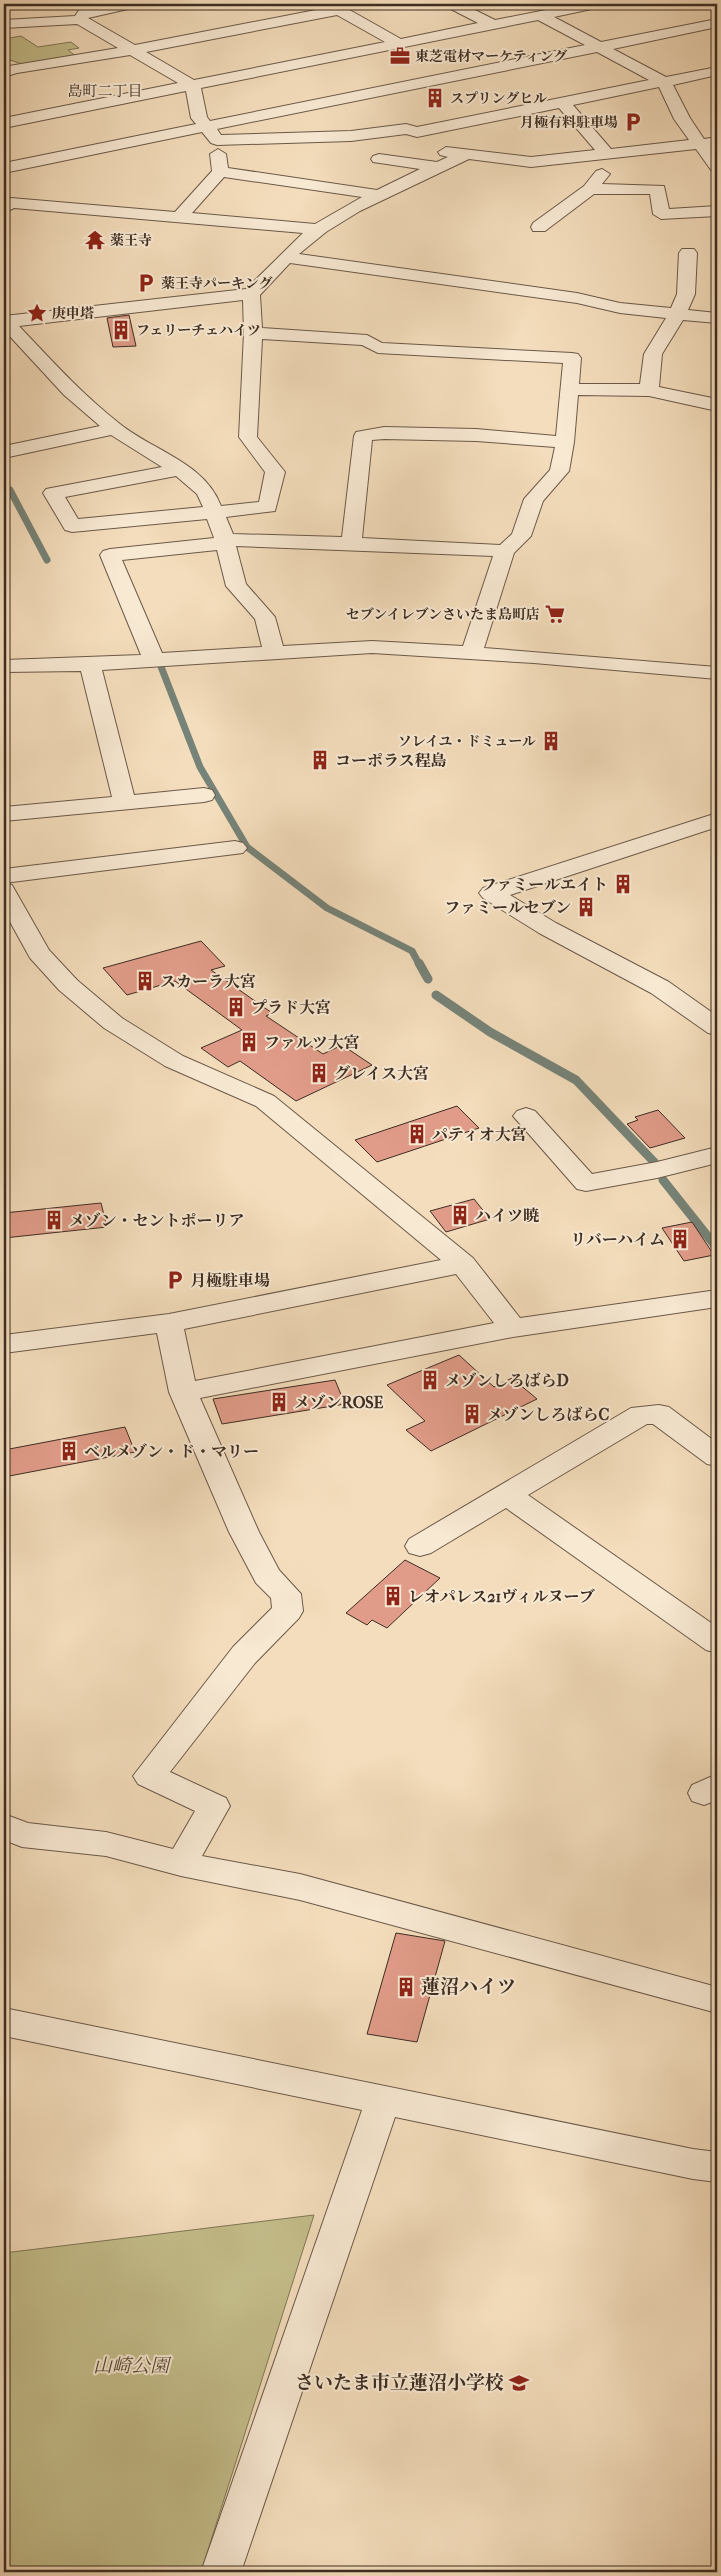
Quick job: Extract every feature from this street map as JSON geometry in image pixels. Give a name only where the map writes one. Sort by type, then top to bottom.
[{"type":"street","points":[[79,20],[84,13],[132,4]]},
{"type":"street","points":[[452,4],[494,26]]},
{"type":"street","points":[[4,123],[596,4]]},
{"type":"street","points":[[7,69],[134,50],[238,30],[334,7],[400,44]]},
{"type":"street","points":[[4,8],[25,22]]},
{"type":"street","points":[[542,16],[664,82],[682,119],[717,167]]},
{"type":"street","points":[[4,24],[79,20],[134,50],[191,85],[194,90],[199,118],[216,140],[220,172],[180,216]]},
{"type":"street","points":[[4,168],[717,23]]},
{"type":"street","points":[[208,35],[228,46],[258,39],[238,30]]},
{"type":"street","points":[[48,64],[66,76],[93,70]]},
{"type":"street","points":[[717,71],[417,132],[406,139],[409,148],[428,149],[463,156],[531,162],[717,142]]},
{"type":"street","points":[[539,227],[590,189],[602,175],[602,155],[563,103]]},
{"type":"street","points":[[216,140],[351,136],[406,129],[417,132]]},
{"type":"street","points":[[4,321],[251,294],[286,257],[319,229],[380,194],[463,156]]},
{"type":"street","points":[[379,159],[440,167]]},
{"type":"street","points":[[220,172],[380,194]]},
{"type":"street","points":[[590,189],[658,189],[661,214],[717,211]]},
{"type":"street","points":[[4,208],[11,203],[319,229]]},
{"type":"street","points":[[649,390],[653,354],[677,315],[686,294],[688,253]]},
{"type":"street","points":[[286,257],[677,315],[717,318]]},
{"type":"street","points":[[180,469],[53,493],[72,526],[268,507],[274,472],[248,437],[253,333],[251,294]]},
{"type":"street","points":[[4,321],[71,391],[114,429],[180,469],[206,492],[225,542],[236,586],[265,617],[274,653]]},
{"type":"street","points":[[253,333],[367,340],[378,348],[572,358],[565,442],[559,471],[534,499],[521,536],[505,551],[472,652]]},
{"type":"street","points":[[570,389],[649,390],[717,405]]},
{"type":"street","points":[[4,452],[114,429]]},
{"type":"street","points":[[351,543],[363,436],[384,433],[476,435],[565,442]]},
{"type":"street","points":[[154,660],[110,555],[225,542],[351,543],[505,551]]},
{"type":"street","points":[[4,666],[90,664],[372,646],[472,652],[717,673]]},
{"type":"street","points":[[90,664],[124,802]]},
{"type":"street","points":[[4,814],[204,795]]},
{"type":"street","points":[[717,820],[491,893],[555,933],[636,973],[701,1014],[717,1028]]},
{"type":"street","points":[[4,876],[235,848]]},
{"type":"street","points":[[4,890],[38,953],[68,985],[113,1023],[174,1062],[264,1101],[463,1264],[513,1328]]},
{"type":"street","points":[[526,1116],[586,1182],[657,1170],[717,1155]]},
{"type":"street","points":[[4,1344],[169,1323],[463,1264]]},
{"type":"street","points":[[183,1392],[513,1328],[717,1299]]},
{"type":"street","points":[[169,1323],[183,1392],[244,1532],[267,1576],[286,1594],[288,1610],[244,1655],[149,1776],[214,1806],[180,1864]]},
{"type":"street","points":[[420,1546],[642,1414],[659,1414],[717,1457]]},
{"type":"street","points":[[507,1494],[715,1637]]},
{"type":"street","points":[[4,1826],[22,1835],[106,1844],[180,1864],[300,1887],[717,2000]]},
{"type":"street","points":[[4,2022],[693,2164],[717,2167]]},
{"type":"street","points":[[221,2572],[383,2100]]},
{"type":"green space","points":[[21,36],[38,47],[71,42],[79,48],[68,50],[77,57],[22,64],[4,58],[4,39]]},
{"type":"green space","name":"山崎公園","points":[[314,2215],[201,2572],[4,2572],[4,2253]]},
{"type":"building","name":"フェリーチェハイツ","points":[[129,315],[136,346],[113,347],[107,318]]},
{"type":"building","points":[[201,941],[225,966],[211,970],[272,1013],[266,1016],[323,1054],[342,1045],[372,1065],[296,1101],[240,1061],[228,1067],[201,1048],[242,1030],[175,981],[127,995],[103,968]]},
{"type":"building","name":"パティオ大宮","points":[[457,1106],[479,1128],[377,1162],[355,1140]]},
{"type":"building","points":[[658,1110],[685,1138],[650,1148],[627,1124],[638,1120],[635,1117]]},
{"type":"building","name":"ハイツ暁","points":[[474,1199],[490,1219],[446,1232],[430,1211]]},
{"type":"building","name":"メゾン・セントポーリア","points":[[101,1203],[107,1227],[4,1238],[4,1213]]},
{"type":"building","name":"リバーハイム","points":[[692,1222],[714,1255],[684,1261],[662,1228]]},
{"type":"building","points":[[459,1355],[494,1387],[512,1378],[537,1399],[431,1451],[406,1430],[425,1421],[387,1385]]},
{"type":"building","name":"メゾンROSE","points":[[335,1380],[345,1404],[222,1424],[213,1399]]},
{"type":"building","name":"ベルメゾン・ド・マリー","points":[[125,1427],[135,1452],[4,1477],[4,1450]]},
{"type":"building","name":"レオパレス21ヴィルヌーブ","points":[[405,1560],[440,1578],[387,1628],[372,1620],[367,1625],[346,1613]]},
{"type":"building","name":"蓮沼ハイツ","points":[[396,1933],[445,1941],[417,2042],[367,2034]]},
{"type":"waterway","points":[[10,490],[47,560]]},
{"type":"waterway","points":[[160,664],[200,767],[247,847],[327,908],[412,951],[419,964]]},
{"type":"waterway","points":[[419,963],[428,979]]},
{"type":"waterway","points":[[436,995],[490,1032],[576,1080],[655,1163]]},
{"type":"waterway","points":[[663,1180],[717,1248]]},
{"type":"place","name":"東芝電材マーケティング","points":[[400,56]]},
{"type":"place","name":"スプリングヒル","points":[[435,98]]},
{"type":"place","name":"月極有料駐車場","points":[[633,122]]},
{"type":"place","name":"薬王寺","points":[[95,240]]},
{"type":"place","name":"薬王寺パーキング","points":[[146,283]]},
{"type":"place","name":"庚申塔","points":[[37,313]]},
{"type":"place","name":"フェリーチェハイツ","points":[[121,330]]},
{"type":"place","name":"セブンイレブンさいたま島町店","points":[[555,614]]},
{"type":"place","name":"ソレイユ・ドミュール","points":[[551,741]]},
{"type":"place","name":"コーポラス程島","points":[[320,760]]},
{"type":"place","name":"ファミールエイト","points":[[623,884]]},
{"type":"place","name":"ファミールセブン","points":[[586,907]]},
{"type":"place","name":"スカーラ大宮","points":[[145,981]]},
{"type":"place","name":"プラド大宮","points":[[236,1007]]},
{"type":"place","name":"ファルツ大宮","points":[[249,1042]]},
{"type":"place","name":"グレイス大宮","points":[[319,1073]]},
{"type":"place","name":"パティオ大宮","points":[[417,1134]]},
{"type":"place","name":"ハイツ暁","points":[[460,1215]]},
{"type":"place","name":"メゾン・セントポーリア","points":[[54,1220]]},
{"type":"place","name":"リバーハイム","points":[[680,1239]]},
{"type":"place","name":"月極駐車場","points":[[175,1280]]},
{"type":"place","name":"メゾンしろばらD","points":[[430,1380]]},
{"type":"place","name":"メゾンROSE","points":[[279,1402]]},
{"type":"place","name":"メゾンしろばらC","points":[[472,1414]]},
{"type":"place","name":"ベルメゾン・ド・マリー","points":[[69,1451]]},
{"type":"place","name":"レオパレス21ヴィルヌーブ","points":[[393,1596]]},
{"type":"place","name":"蓮沼ハイツ","points":[[406,1987]]},
{"type":"place","name":"さいたま市立蓮沼小学校","points":[[519,2383]]},
{"type":"district","name":"島町二丁目","points":[[105,91]]}]
